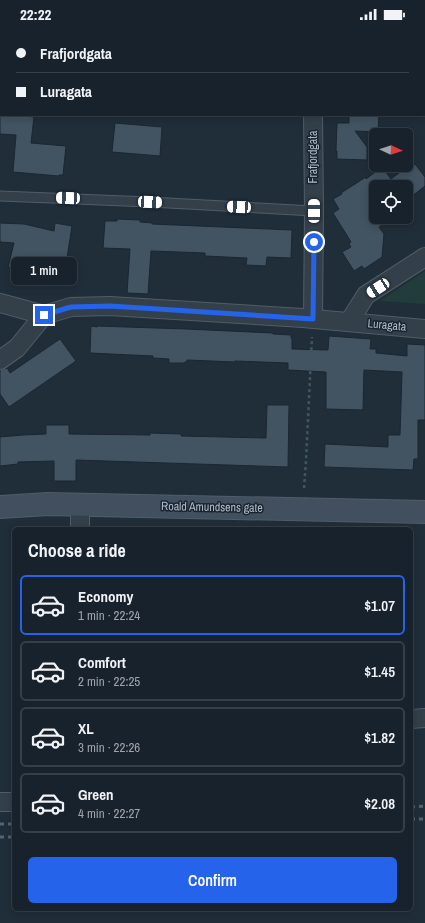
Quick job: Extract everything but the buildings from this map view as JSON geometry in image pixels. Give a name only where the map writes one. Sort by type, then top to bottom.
[{"type":"street","name":"Frafjordgata","points":[[313,116],[313,319]]},
{"type":"street","name":"Luragata","points":[[349,322],[366,295],[425,257]]},
{"type":"street","points":[[0,303],[44,315],[17,348],[0,360]]},
{"type":"street","name":"Luragata","points":[[44,315],[71,307],[110,306],[313,319],[425,329]]},
{"type":"street","name":"Roald Amundsens gate","points":[[0,507],[48,504],[425,512]]},
{"type":"street","points":[[80,505],[80,527]]},
{"type":"street","points":[[413,719],[425,718]]},
{"type":"street","points":[[0,802],[12,802]]},
{"type":"lane","points":[[0,196],[314,211]]},
{"type":"path","points":[[304,490],[313,319]]},
{"type":"green space","points":[[425,271],[425,304],[380,301]]},
{"type":"railway","points":[[413,807],[425,806]]},
{"type":"railway","points":[[413,819],[425,819]]},
{"type":"railway","points":[[0,824],[12,824]]},
{"type":"railway","points":[[0,837],[12,837]]},
{"type":"route","points":[[44,315],[71,307],[110,306],[313,319],[314,242]]}]
